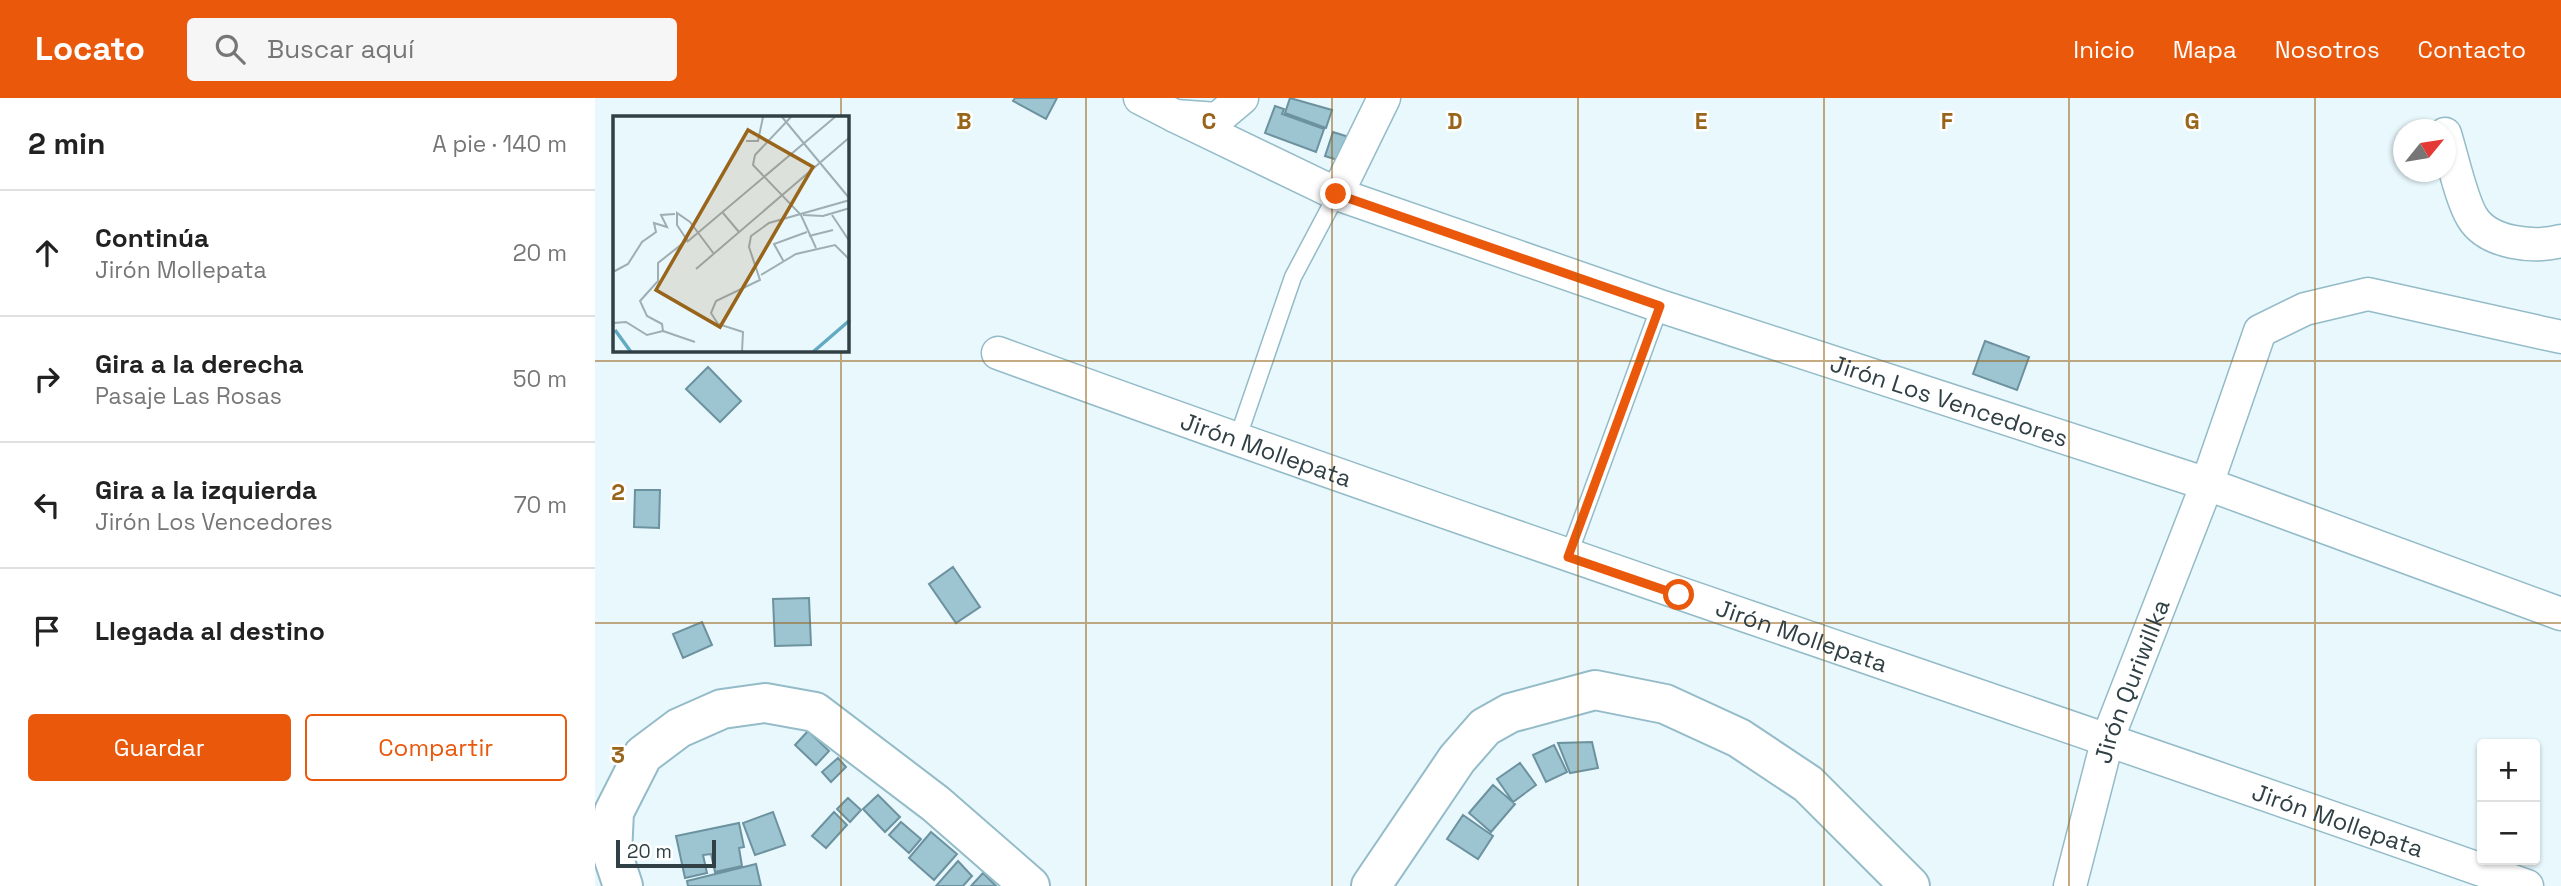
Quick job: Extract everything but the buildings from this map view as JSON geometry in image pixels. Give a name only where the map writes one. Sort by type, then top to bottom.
[{"type":"street","name":"Jirón Los Vencedores","points":[[1140,98],[1336,194],[1660,306],[2207,484],[2561,614]]},
{"type":"street","points":[[1175,116],[1217,119],[1242,98]]},
{"type":"street","points":[[1336,194],[1384,98]]},
{"type":"street","points":[[2456,168],[2472,218],[2488,232],[2511,242],[2546,245],[2561,241]]},
{"type":"street","name":"Jirón Quriwillka","points":[[2070,886],[2108,738],[2207,484],[2260,331],[2305,309],[2368,294],[2561,337]]},
{"type":"street","name":"Jirón Mollepata","points":[[999,353],[1568,557],[2108,738],[2527,886]]},
{"type":"street","points":[[1371,886],[1457,759],[1485,727],[1510,713],[1595,691],[1665,704],[1739,738],[1808,784],[1910,886]]},
{"type":"street","points":[[622,886],[612,853],[614,811],[643,755],[679,728],[722,709],[765,703],[815,712],[936,804],[1030,886]]},
{"type":"lane","points":[[1237,440],[1293,277],[1336,194]]},
{"type":"lane","points":[[1568,557],[1660,306]]},
{"type":"route","points":[[1336,194],[1660,306],[1568,557],[1679,595]]}]
